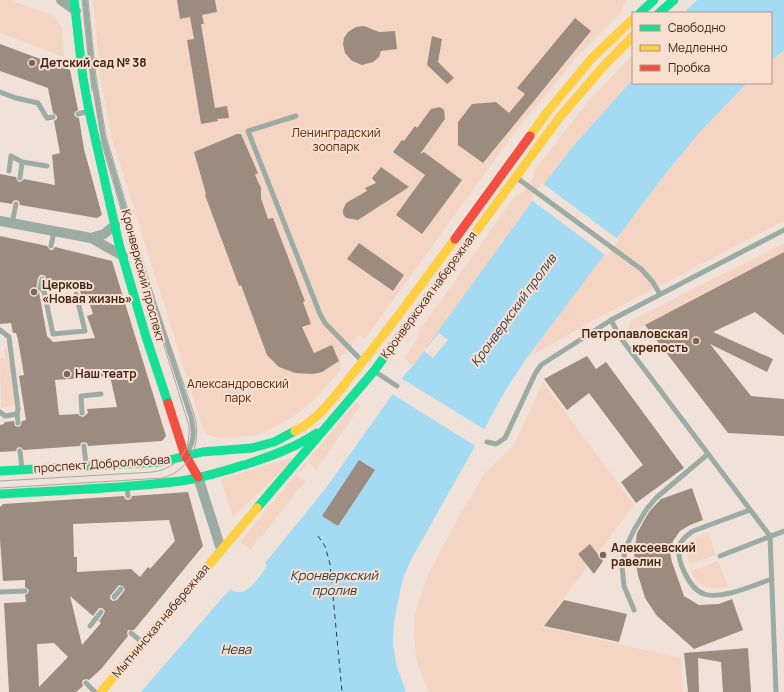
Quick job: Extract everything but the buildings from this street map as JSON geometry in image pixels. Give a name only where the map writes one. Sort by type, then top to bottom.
[{"type":"main road","name":"Кронверкский проспект","points":[[74,0],[88,111],[115,226],[146,337],[185,456],[198,477]]},
{"type":"main road","points":[[641,12],[654,0]]},
{"type":"main road","points":[[661,12],[671,3]]},
{"type":"main road","name":"Кронверкская набережная","points":[[332,400],[363,363],[548,111],[592,58],[632,20]]},
{"type":"main road","name":"Кронверкская набережная","points":[[220,549],[374,371],[559,118],[582,90],[632,37]]},
{"type":"main road","name":"проспект Добролюбова","points":[[0,471],[161,462],[209,452],[252,448],[274,442],[302,428],[313,420],[332,400]]},
{"type":"main road","name":"проспект Добролюбова","points":[[0,494],[163,483],[218,473],[277,454],[308,439],[327,426]]},
{"type":"main road","name":"Мытнинская набережная","points":[[101,692],[220,549]]},
{"type":"street","points":[[62,0],[76,11]]},
{"type":"street","points":[[0,221],[91,238],[123,256]]},
{"type":"street","points":[[91,238],[104,234],[115,226]]},
{"type":"street","name":"Кронверкский проспект","points":[[198,477],[220,549]]},
{"type":"lane","points":[[85,0],[93,76],[103,137],[137,254],[191,417],[193,440],[191,447],[185,456]]},
{"type":"lane","points":[[0,92],[16,98],[38,103],[47,118],[53,117]]},
{"type":"lane","points":[[78,114],[88,111]]},
{"type":"lane","points":[[296,116],[248,131],[325,324],[363,363],[397,386]]},
{"type":"lane","points":[[9,171],[11,156],[22,162],[47,166]]},
{"type":"lane","points":[[20,178],[22,162]]},
{"type":"lane","points":[[505,169],[641,269],[652,281],[660,294]]},
{"type":"lane","points":[[12,224],[16,204]]},
{"type":"lane","points":[[487,442],[496,444],[505,438],[535,374],[541,366],[611,320],[784,230]]},
{"type":"lane","points":[[51,246],[54,232]]},
{"type":"lane","points":[[42,279],[40,288],[44,291],[53,334],[85,331],[76,294]]},
{"type":"lane","points":[[611,320],[620,337],[770,536],[776,692]]},
{"type":"lane","points":[[0,330],[9,337],[18,409],[18,423]]},
{"type":"lane","points":[[82,413],[81,396],[101,394]]},
{"type":"lane","points":[[0,412],[5,416],[17,414]]},
{"type":"lane","points":[[84,446],[86,466]]},
{"type":"lane","points":[[20,451],[22,470]]},
{"type":"lane","points":[[634,610],[624,586],[622,566],[626,547],[634,530],[646,510],[656,498],[708,454]]},
{"type":"lane","points":[[127,486],[128,496]]},
{"type":"lane","points":[[750,510],[692,531],[680,544],[680,560],[689,582],[695,589],[704,594],[715,595],[729,593],[772,578]]},
{"type":"lane","points":[[720,556],[784,531]]},
{"type":"lane","points":[[114,597],[121,589]]},
{"type":"lane","points":[[0,592],[25,591]]},
{"type":"lane","points":[[90,626],[101,612]]},
{"type":"lane","points":[[131,633],[143,643]]},
{"type":"lane","points":[[86,683],[95,692]]},
{"type":"green space","points":[[0,0],[10,0],[54,16],[62,28],[64,57],[0,33]]},
{"type":"green space","name":"Ленинградский зоопарк","points":[[93,0],[627,0],[621,9],[622,11],[576,58],[512,136],[365,339],[359,335],[339,360],[341,368],[339,372],[324,389],[301,411],[283,423],[262,433],[249,436],[219,437],[209,435],[202,426],[111,135],[100,75]]},
{"type":"green space","points":[[784,50],[784,221],[592,321],[526,359],[662,178],[699,133],[746,84],[772,84],[772,60]]},
{"type":"green space","points":[[632,55],[632,80],[570,150],[413,366],[404,358],[419,337],[417,334],[515,196],[528,186],[533,178],[535,170],[585,105]]},
{"type":"green space","points":[[784,243],[784,252],[631,333],[628,328],[630,321]]},
{"type":"green space","points":[[4,348],[7,348],[14,402],[13,406],[1,408],[0,358],[5,358]]},
{"type":"green space","points":[[543,382],[634,505],[542,627],[681,658],[683,692],[429,692],[423,679],[416,658],[414,634],[415,615],[418,602],[428,575],[462,511],[485,473],[514,445]]},
{"type":"green space","points":[[356,402],[361,405],[316,470],[308,463],[298,474],[300,478],[306,481],[301,488],[299,487],[294,494],[295,495],[275,520],[255,542],[256,543],[250,551],[240,542]]},
{"type":"green space","points":[[291,458],[293,460],[233,517],[221,479]]},
{"type":"green space","points":[[708,532],[716,555],[689,565],[688,553],[690,544],[697,537]]},
{"type":"green space","points":[[718,561],[728,587],[716,589],[701,585],[691,571]]},
{"type":"water","points":[[679,0],[784,0],[784,50],[772,60],[772,12],[688,12]]},
{"type":"water","name":"Кронверкский пролив","points":[[632,80],[632,84],[746,84],[699,133],[662,178],[526,359],[505,391],[412,558],[403,578],[394,622],[393,645],[397,667],[406,692],[141,692],[230,589],[235,592],[241,592],[250,587],[258,578],[267,566],[265,563],[326,488],[392,395],[404,375],[413,366],[570,150]]},
{"type":"pier","points":[[677,0],[697,0],[685,11]]},
{"type":"pier","points":[[542,183],[619,240],[607,256],[530,199]]},
{"type":"pier","points":[[439,333],[448,340],[433,358],[424,351]]},
{"type":"pier","points":[[401,378],[487,431],[477,447],[392,394]]},
{"type":"ferry route","points":[[318,536],[325,546],[330,564],[342,692]]},
{"type":"tram line","points":[[82,0],[92,91]]},
{"type":"tram line","points":[[0,488],[163,478],[181,469],[192,455],[195,446],[195,417],[154,298],[106,136],[96,77],[88,0]]},
{"type":"tram line","points":[[101,141],[145,288]]},
{"type":"tram line","points":[[0,481],[153,472],[169,467],[176,462],[181,457],[188,443],[189,426],[158,326]]},
{"type":"traffic: fast","points":[[74,0],[83,78],[89,111],[119,244],[146,337],[168,403]]},
{"type":"traffic: fast","points":[[641,12],[654,0]]},
{"type":"traffic: fast","points":[[660,12],[674,0]]},
{"type":"traffic: fast","points":[[257,508],[374,371],[431,293]]},
{"type":"traffic: fast","points":[[0,471],[161,462],[202,452],[252,448],[274,442],[295,431]]},
{"type":"traffic: fast","points":[[0,494],[113,488],[189,480],[215,474],[268,457],[293,447],[317,433]]},
{"type":"traffic: slow","points":[[530,136],[548,111],[592,58],[632,20]]},
{"type":"traffic: slow","points":[[431,293],[559,118],[602,68],[632,37]]},
{"type":"traffic: slow","points":[[295,431],[313,419],[335,396],[381,338],[455,239]]},
{"type":"traffic: slow","points":[[101,692],[257,508]]},
{"type":"traffic: jam","points":[[455,239],[530,136]]},
{"type":"traffic: jam","points":[[168,403],[184,453],[198,477]]},
{"type":"place","name":"Детский сад № 38","points":[[32,63]]},
{"type":"place","name":"Церковь «Новая жизнь»","points":[[34,292]]},
{"type":"place","name":"Петропавловская крепость","points":[[696,341]]},
{"type":"place","name":"Наш театр","points":[[67,374]]},
{"type":"place","name":"Алексеевский равелин","points":[[603,555]]},
{"type":"park label","name":"Александровский парк","points":[[238,391]]},
{"type":"water label","name":"Нева","points":[[236,649]]}]
